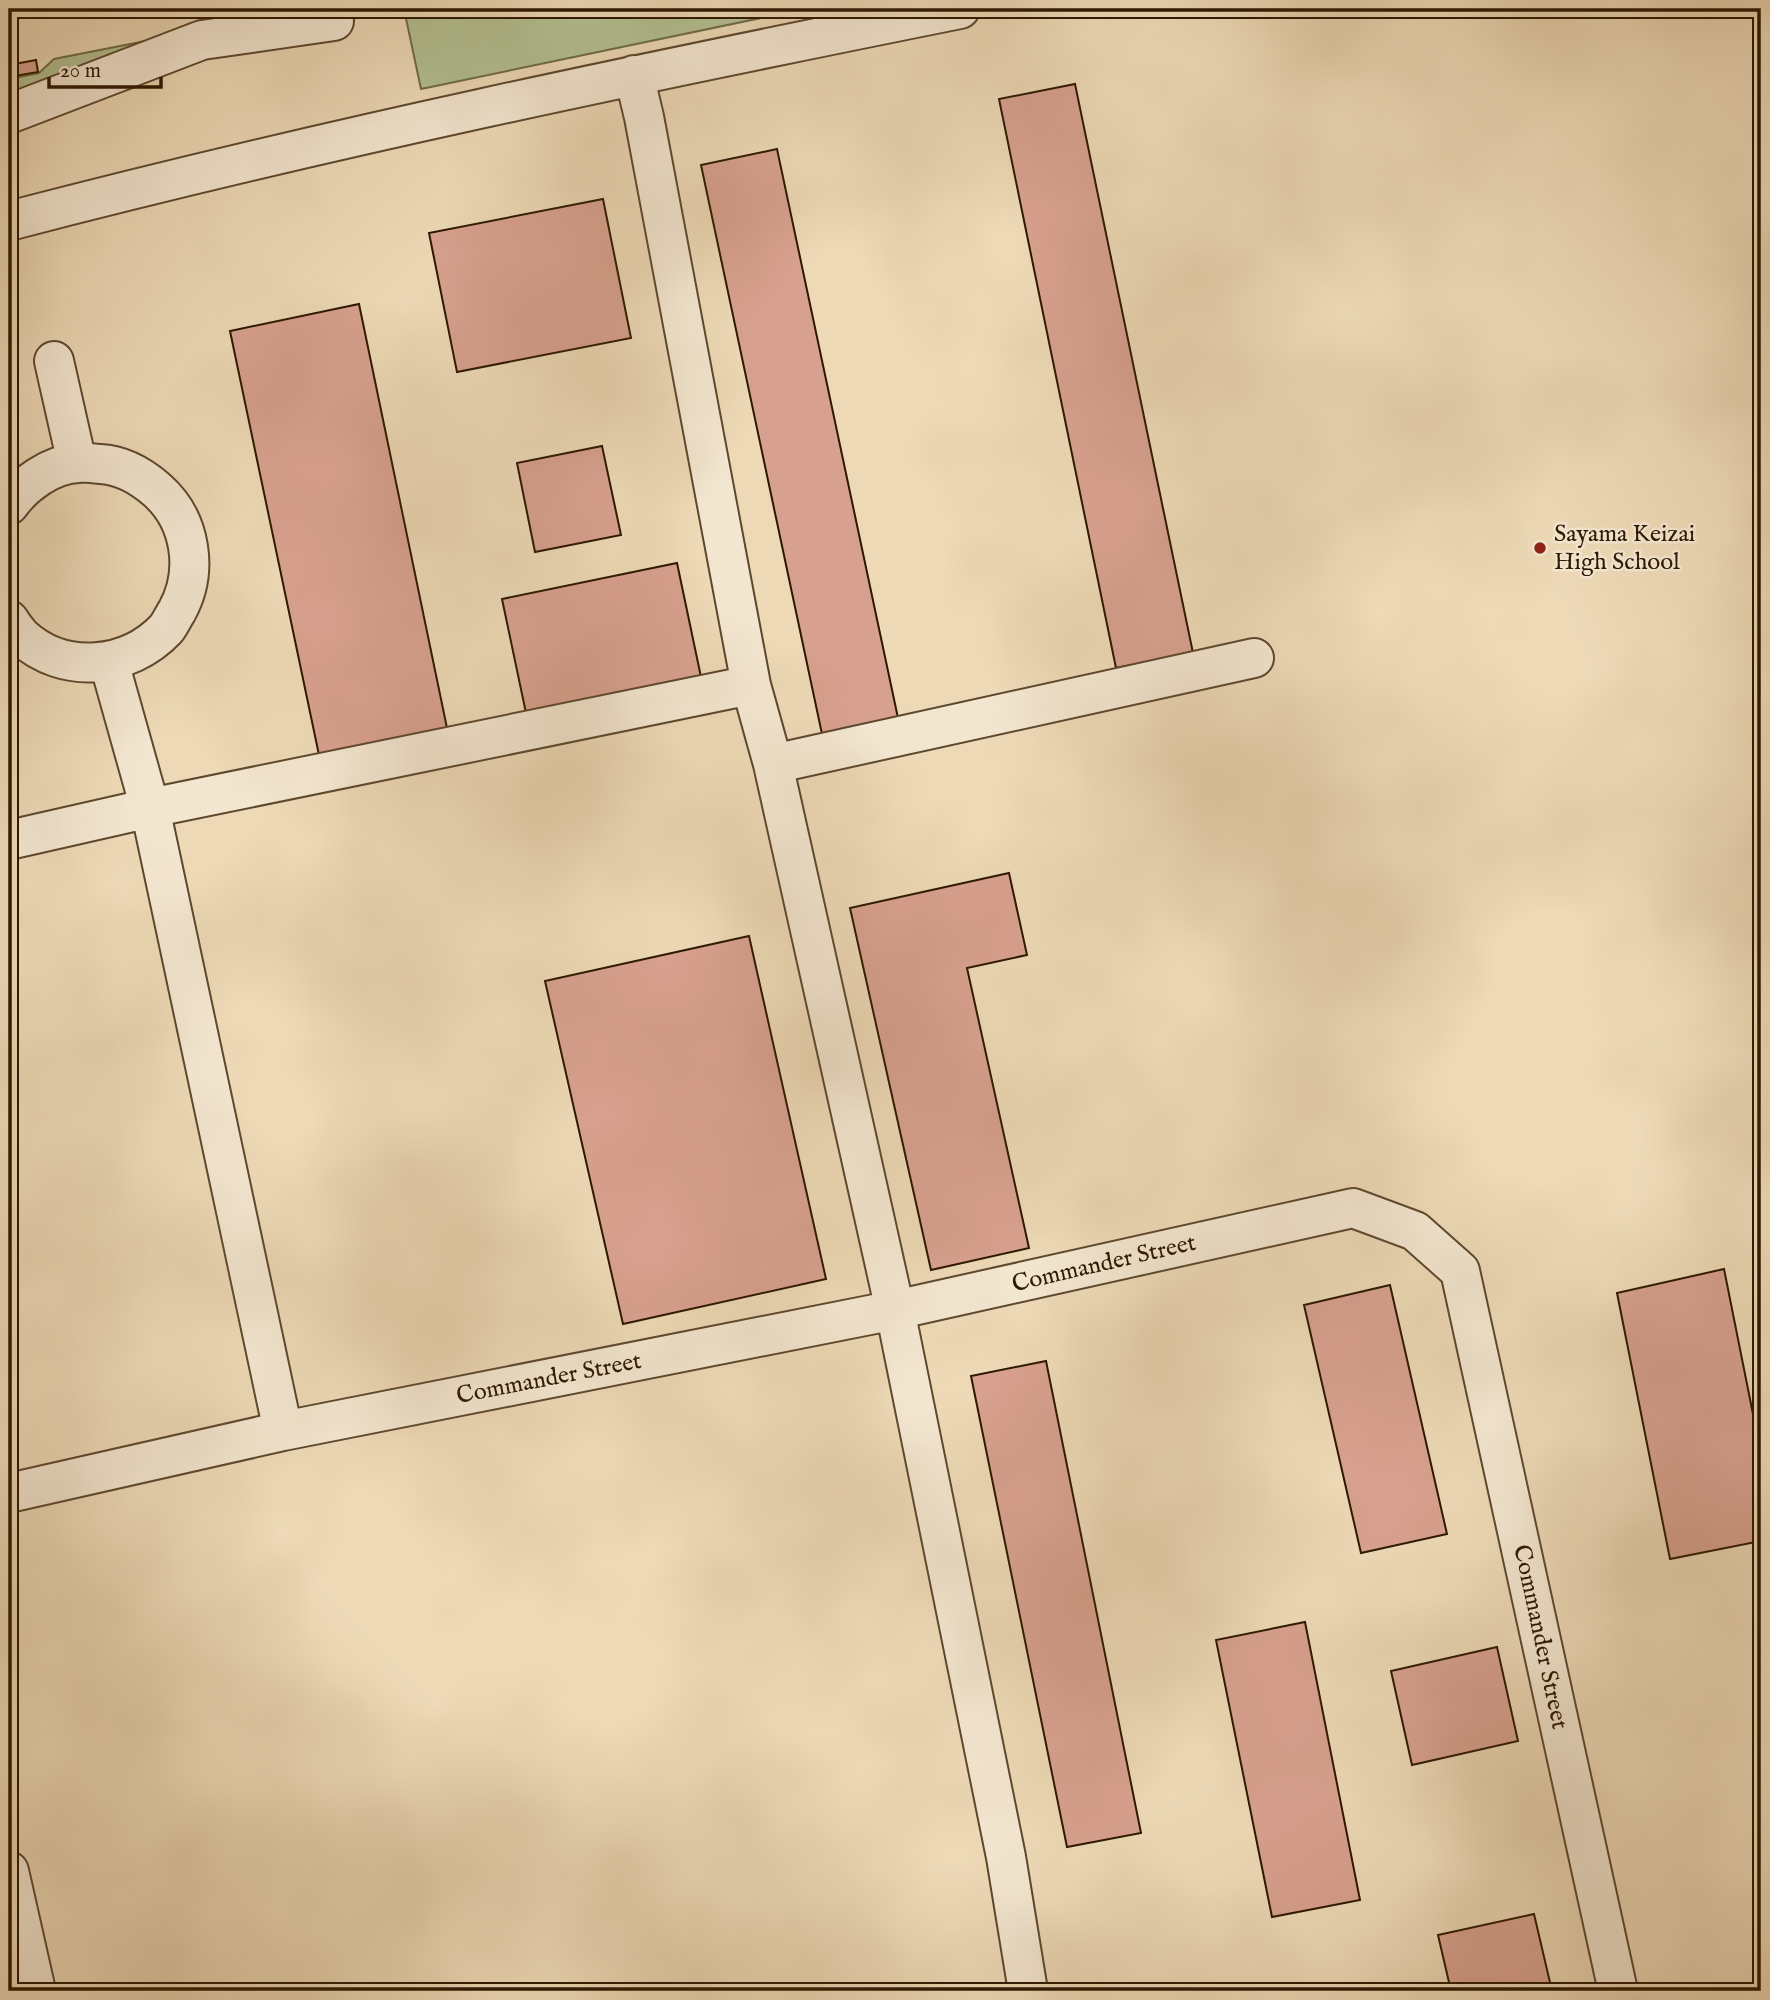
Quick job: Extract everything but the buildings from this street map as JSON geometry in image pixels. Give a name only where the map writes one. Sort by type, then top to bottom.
[{"type":"street","points":[[9,114],[202,40],[334,21],[331,9]]},
{"type":"street","points":[[9,221],[169,180],[634,75],[960,9]]},
{"type":"street","points":[[634,75],[751,685],[773,764],[895,1311],[1006,1857],[1028,1991]]},
{"type":"street","points":[[54,361],[77,463]]},
{"type":"street","points":[[9,505],[18,492],[45,472],[77,463],[111,464],[143,477],[169,500],[185,530],[191,564],[184,598],[167,628],[141,649],[109,662],[78,663],[48,654],[22,637],[9,620]]},
{"type":"street","points":[[773,764],[1254,658]]},
{"type":"street","points":[[109,662],[150,808],[283,1431]]},
{"type":"street","points":[[9,840],[150,808],[751,685]]},
{"type":"street","name":"Commander Street","points":[[9,1493],[283,1431],[895,1311],[1353,1208],[1415,1231],[1460,1271],[1618,1991]]},
{"type":"street","points":[[9,1871],[36,1991]]},
{"type":"green space","points":[[404,9],[804,9],[421,89]]},
{"type":"green space","points":[[171,36],[9,95],[9,79],[39,73],[54,59]]},
{"type":"place","name":"Sayama Keizai High School","points":[[1540,548]]}]
